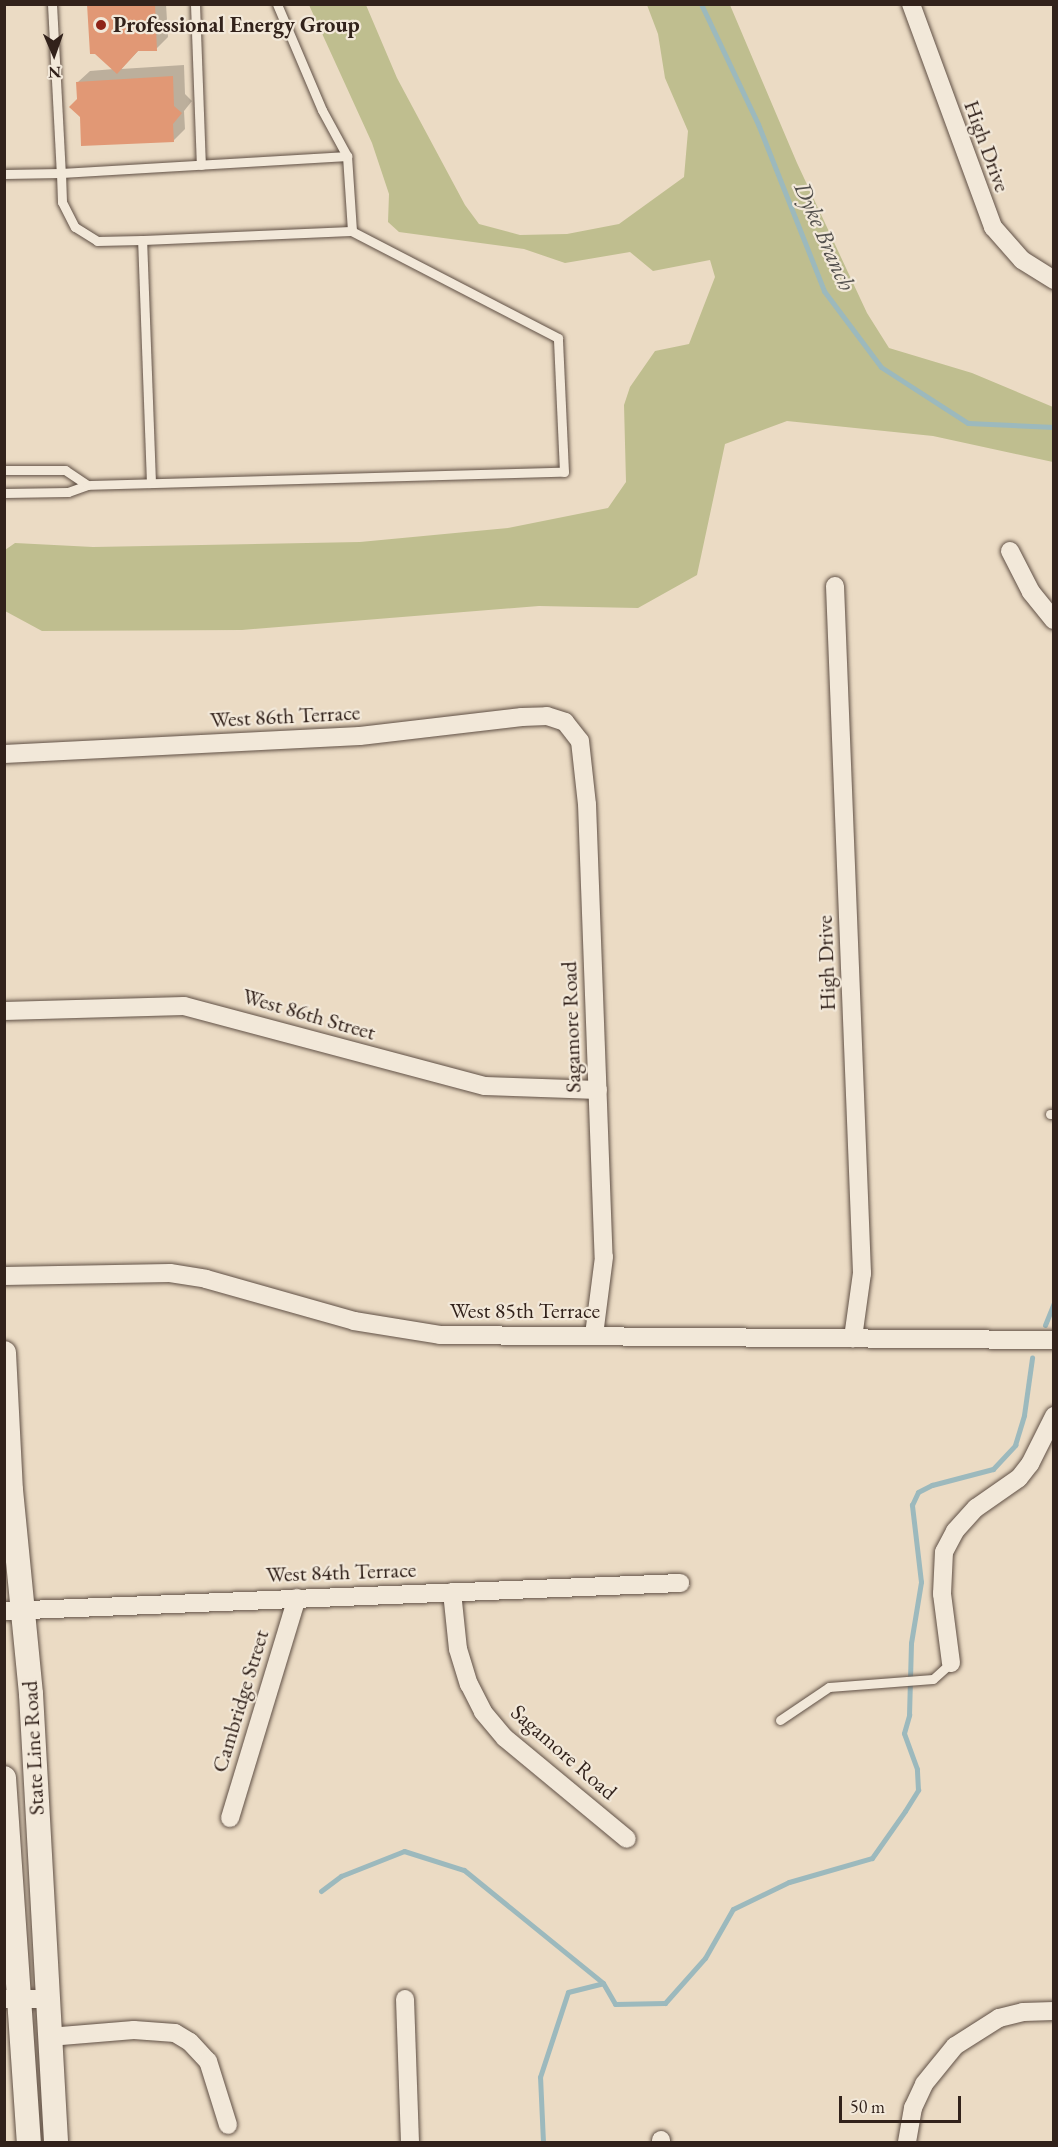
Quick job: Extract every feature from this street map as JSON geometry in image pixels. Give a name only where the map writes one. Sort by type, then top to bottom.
[{"type":"main road","name":"State Line Road","points":[[4,1353],[14,1610],[32,1694],[56,2142]]},
{"type":"main road","name":"State Line Road","points":[[4,1778],[11,1999],[29,2142]]},
{"type":"street","name":"High Drive","points":[[911,4],[993,227],[1022,260],[1053,280]]},
{"type":"street","points":[[1010,551],[1031,592],[1053,620]]},
{"type":"street","name":"High Drive","points":[[835,586],[861,1273],[853,1338]]},
{"type":"street","name":"West 86th Terrace","points":[[4,754],[348,737],[522,717],[547,716],[565,722]]},
{"type":"street","name":"Sagamore Road","points":[[565,722],[580,741],[583,757],[604,1257],[594,1335]]},
{"type":"street","name":"West 86th Street","points":[[4,1011],[184,1006],[485,1086],[598,1090]]},
{"type":"street","name":"West 85th Terrace","points":[[4,1276],[123,1271],[170,1273],[403,1332],[1053,1340]]},
{"type":"street","points":[[951,1664],[942,1594],[944,1552],[956,1531],[976,1508],[1019,1478],[1030,1464],[1053,1416]]},
{"type":"street","name":"West 84th Terrace","points":[[14,1610],[680,1583]]},
{"type":"street","name":"Sagamore Road","points":[[453,1592],[458,1649],[469,1684],[483,1712],[505,1738],[627,1839]]},
{"type":"street","name":"Cambridge Street","points":[[230,1818],[297,1598]]},
{"type":"street","points":[[11,1999],[47,1999]]},
{"type":"street","points":[[405,1999],[410,2142]]},
{"type":"street","points":[[907,2142],[913,2108],[932,2071],[970,2034],[1011,2015],[1053,2011]]},
{"type":"street","points":[[49,2037],[134,2030],[175,2033],[190,2042],[208,2061],[228,2125]]},
{"type":"lane","points":[[4,493],[68,492],[87,485],[564,472],[558,338],[352,231],[97,242],[75,227],[62,202],[52,4]]},
{"type":"lane","points":[[195,4],[201,165]]},
{"type":"lane","points":[[277,4],[322,110],[347,156],[352,231]]},
{"type":"lane","points":[[4,174],[61,173],[347,156]]},
{"type":"lane","points":[[142,240],[151,483]]},
{"type":"lane","points":[[4,470],[65,470],[87,485]]},
{"type":"lane","points":[[780,1720],[829,1688],[898,1679],[916,1682],[933,1679],[951,1664]]},
{"type":"shaded area","points":[[309,5],[366,5],[397,78],[465,205],[479,224],[520,235],[567,234],[619,224],[684,177],[688,131],[665,78],[658,34],[647,5],[730,5],[797,163],[867,313],[889,348],[972,373],[1053,407],[1053,462],[933,436],[787,421],[725,444],[697,575],[638,608],[539,606],[242,630],[42,631],[5,611],[5,550],[15,543],[93,547],[360,542],[508,528],[608,508],[626,482],[624,405],[630,387],[655,351],[689,344],[715,277],[710,260],[653,271],[630,252],[565,263],[524,249],[399,232],[388,222],[389,194],[372,143]]},
{"type":"building","points":[[87,4],[155,4],[157,51],[138,51],[117,74],[95,54],[90,54]]},
{"type":"building","points":[[173,76],[174,106],[182,113],[173,124],[174,142],[81,146],[80,117],[69,107],[77,99],[76,82]]},
{"type":"waterway","name":"Dyke Branch","points":[[701,4],[758,124],[824,291],[881,367],[968,423],[1054,427]]},
{"type":"waterway","points":[[1045,1325],[1054,1303]]},
{"type":"waterway","points":[[543,2142],[540,2077],[568,1992],[603,1983],[615,2004],[665,2003],[705,1958],[733,1909],[789,1882],[872,1858],[905,1811],[918,1790],[917,1769],[904,1733],[909,1715],[911,1643],[921,1582],[912,1505],[918,1492],[932,1485],[993,1469],[1015,1445],[1024,1415],[1032,1358]]},
{"type":"waterway","points":[[321,1891],[341,1876],[404,1851],[464,1870],[603,1983]]},
{"type":"place","name":"Professional Energy Group","points":[[101,25]]}]
